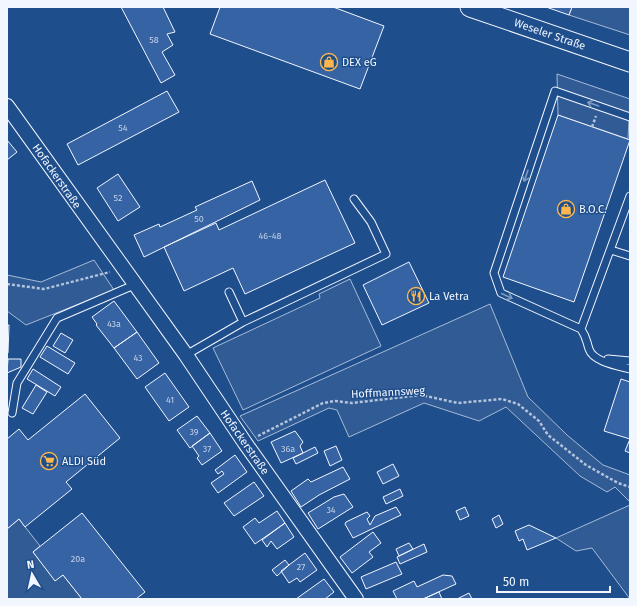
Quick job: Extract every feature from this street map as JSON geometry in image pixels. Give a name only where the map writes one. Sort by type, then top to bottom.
[{"type":"main road","name":"Weseler Straße","points":[[470,7],[630,62]]},
{"type":"street","name":"Hofackerstraße","points":[[7,106],[134,285],[186,355],[245,443],[356,599]]},
{"type":"lane","points":[[630,117],[555,91],[494,273],[501,293],[581,329],[588,339],[589,350],[596,358],[630,370]]},
{"type":"lane","points":[[581,329],[630,196]]},
{"type":"lane","points":[[186,355],[242,322],[386,254],[371,222],[354,199]]},
{"type":"lane","points":[[611,250],[630,256]]},
{"type":"lane","points":[[12,413],[17,383],[57,318],[134,285]]},
{"type":"lane","points":[[229,292],[242,322]]},
{"type":"lane","points":[[596,358],[630,361]]},
{"type":"path","points":[[7,284],[44,289],[123,268]]},
{"type":"path","name":"Hoffmannsweg","points":[[245,443],[323,403],[335,401],[352,402],[421,395],[458,403],[502,399],[518,404],[539,421],[548,435],[586,465],[618,483],[630,487]]},
{"type":"shaded area","points":[[572,7],[630,7],[630,35],[569,15]]},
{"type":"shaded area","points":[[557,74],[630,99],[628,139],[558,115]]},
{"type":"shaded area","points":[[94,260],[114,290],[26,325],[7,311],[7,275],[41,282]]},
{"type":"shaded area","points":[[350,279],[381,346],[243,410],[213,348],[320,298],[319,294]]},
{"type":"shaded area","points":[[490,304],[528,397],[567,435],[603,465],[630,475],[630,502],[615,487],[607,492],[580,476],[506,407],[479,421],[424,403],[349,437],[337,410],[329,408],[258,441],[240,416]]},
{"type":"shaded area","points":[[630,505],[630,599],[592,548],[576,551],[556,538]]},
{"type":"shaded area","points":[[19,519],[40,546],[33,552],[55,580],[63,575],[82,599],[7,599],[7,529]]},
{"type":"building","points":[[121,7],[163,7],[175,32],[167,34],[173,45],[162,52],[175,75],[161,83]]},
{"type":"building","name":"DEX eG","points":[[220,7],[333,7],[384,26],[360,89],[210,34]]},
{"type":"building","points":[[546,7],[572,7],[569,15]]},
{"type":"building","points":[[167,91],[179,112],[78,165],[67,144]]},
{"type":"building","name":"B.O.C.","points":[[558,115],[630,140],[574,302],[503,277]]},
{"type":"building","points":[[7,140],[17,152],[7,160]]},
{"type":"building","points":[[118,174],[140,207],[118,221],[97,188]]},
{"type":"building","points":[[325,180],[355,243],[245,294],[233,268],[184,291],[164,247],[216,223],[219,230]]},
{"type":"building","points":[[252,181],[260,200],[144,257],[134,235],[159,224],[160,227],[197,210],[195,207]]},
{"type":"building","points":[[409,262],[429,303],[382,325],[363,285]]},
{"type":"building","points":[[114,301],[137,332],[114,348],[96,325],[97,324],[92,317]]},
{"type":"building","points":[[7,325],[9,325],[8,353],[7,353]]},
{"type":"building","points":[[137,332],[159,363],[137,379],[114,348]]},
{"type":"building","points":[[61,333],[73,340],[65,353],[53,346]]},
{"type":"building","points":[[47,346],[75,363],[68,374],[40,357]]},
{"type":"building","points":[[8,359],[21,359],[21,367],[7,373]]},
{"type":"building","points":[[33,369],[61,387],[55,396],[27,379]]},
{"type":"building","points":[[165,373],[189,407],[169,421],[145,387]]},
{"type":"building","points":[[621,379],[630,382],[630,439],[604,431]]},
{"type":"building","points":[[36,385],[47,392],[33,414],[22,408]]},
{"type":"building","name":"ALDI Süd","points":[[85,394],[120,438],[66,482],[72,489],[25,527],[19,519],[7,529],[7,439],[19,429],[28,440]]},
{"type":"building","points":[[197,416],[210,433],[190,448],[177,430]]},
{"type":"building","points":[[295,431],[303,442],[300,446],[303,453],[281,463],[271,442]]},
{"type":"building","points":[[210,433],[222,451],[202,465],[197,458],[199,456],[192,446]]},
{"type":"building","points":[[630,439],[630,453],[625,451]]},
{"type":"building","points":[[336,446],[342,460],[330,466],[324,451]]},
{"type":"building","points":[[315,447],[318,453],[296,464],[293,458]]},
{"type":"building","points":[[235,455],[247,472],[218,493],[211,483],[224,474],[222,471],[218,474],[215,470]]},
{"type":"building","points":[[393,464],[399,476],[383,484],[377,472]]},
{"type":"building","points":[[343,467],[350,479],[319,495],[301,507],[291,491],[308,479],[311,482]]},
{"type":"building","points":[[254,482],[264,496],[234,516],[224,503]]},
{"type":"building","points":[[400,489],[403,496],[386,504],[383,497]]},
{"type":"building","points":[[344,494],[353,507],[318,529],[308,513],[334,497]]},
{"type":"building","points":[[396,507],[401,515],[353,538],[345,524],[346,522],[367,512],[370,516],[367,519],[370,525],[375,516]]},
{"type":"building","points":[[465,507],[469,516],[460,520],[456,511]]},
{"type":"building","points":[[277,511],[285,523],[255,544],[243,527],[255,518],[259,523]]},
{"type":"building","points":[[82,513],[145,592],[136,599],[82,599],[63,575],[55,581],[33,552]]},
{"type":"building","points":[[499,515],[503,524],[496,528],[492,519]]},
{"type":"building","points":[[285,523],[294,537],[277,549],[271,541],[267,547],[262,540]]},
{"type":"building","points":[[529,525],[556,538],[527,550],[523,539],[519,541],[515,531]]},
{"type":"building","points":[[373,532],[381,543],[369,552],[373,557],[352,573],[340,557]]},
{"type":"building","points":[[409,543],[413,549],[399,556],[396,549]]},
{"type":"building","points":[[424,544],[427,552],[400,564],[397,557]]},
{"type":"building","points":[[305,553],[317,570],[300,582],[297,578],[289,583],[281,571]]},
{"type":"building","points":[[285,560],[289,565],[277,576],[272,570]]},
{"type":"building","points":[[396,562],[402,574],[366,589],[361,577]]},
{"type":"building","points":[[443,575],[452,576],[456,584],[423,599],[397,599],[393,591],[414,581],[417,587]]},
{"type":"building","points":[[324,579],[334,592],[325,599],[296,599]]},
{"type":"building","points":[[439,592],[442,599],[423,599]]},
{"type":"building","points":[[469,593],[472,599],[457,599]]},
{"type":"place","name":"DEX eG","points":[[329,62]]},
{"type":"place","name":"B.O.C.","points":[[566,209]]},
{"type":"place","name":"La Vetra","points":[[416,296]]},
{"type":"place","name":"ALDI Süd","points":[[49,461]]}]
